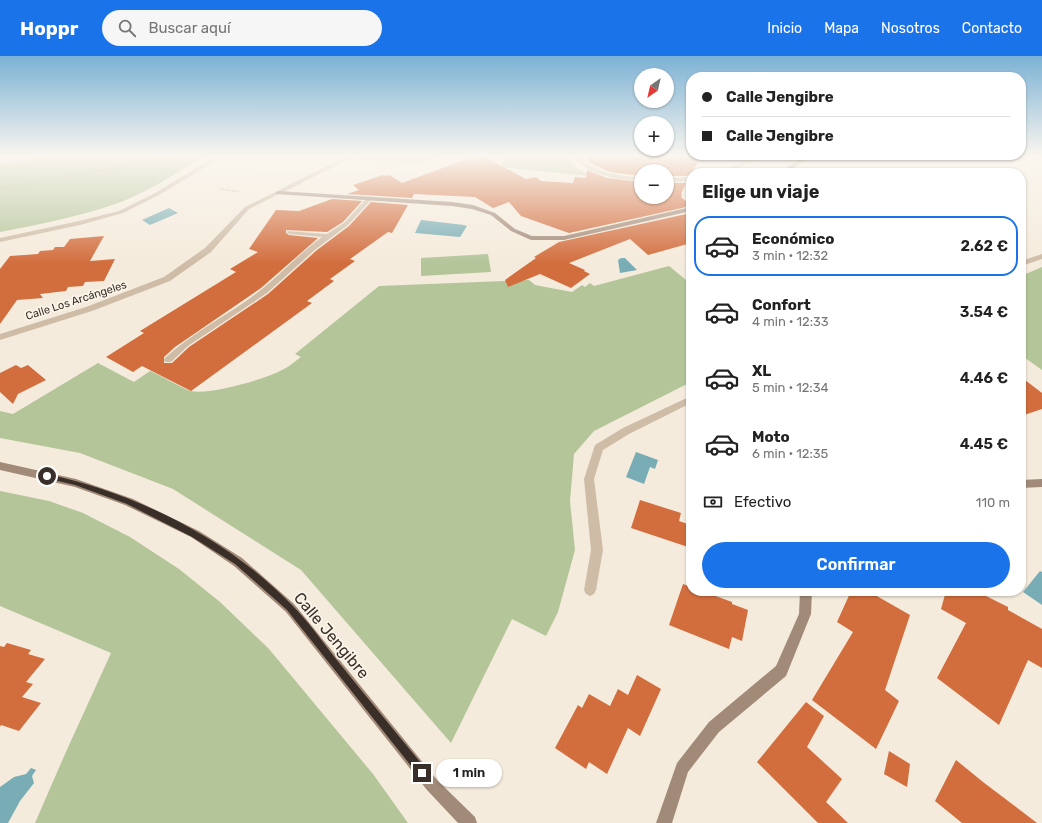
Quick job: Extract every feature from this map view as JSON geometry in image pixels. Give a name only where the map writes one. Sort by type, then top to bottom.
[{"type":"main road","name":"Calle Los Arcángeles","points":[[278,193],[369,198],[473,207],[493,214],[513,230],[531,238],[564,238],[686,210]]},
{"type":"main road","name":"Calle Jengibre","points":[[0,466],[76,483],[129,502],[195,534],[238,562],[290,608],[432,785],[469,823]]},
{"type":"main road","points":[[1026,484],[1042,483]]},
{"type":"main road","points":[[664,823],[682,768],[714,727],[781,671],[805,614],[806,596]]},
{"type":"street","points":[[0,240],[80,223],[121,212],[161,192]]},
{"type":"street","name":"Calle Los Arcángeles","points":[[0,337],[89,309],[167,279],[208,250],[247,208],[278,193]]},
{"type":"street","points":[[168,360],[186,344],[264,291],[313,247],[346,224],[369,198]]},
{"type":"street","points":[[289,232],[329,236]]},
{"type":"street","points":[[1026,262],[1042,256]]},
{"type":"street","points":[[590,590],[597,550],[590,479],[599,448],[626,430],[686,401]]},
{"type":"green space","points":[[0,192],[142,192],[121,202],[76,216],[0,232]]},
{"type":"green space","points":[[488,254],[491,272],[421,276],[421,258]]},
{"type":"green space","points":[[669,266],[686,280],[686,385],[594,431],[574,454],[570,501],[575,550],[558,612],[546,636],[512,619],[451,743],[301,570],[173,489],[80,453],[0,438],[0,411],[13,414],[98,363],[134,382],[150,371],[187,390],[200,392],[238,385],[276,373],[301,357],[295,354],[379,286],[529,280],[535,285],[572,292],[582,285],[585,287],[590,283],[594,286]]},
{"type":"green space","points":[[1042,267],[1042,370],[1026,359],[1026,274]]},
{"type":"green space","points":[[0,491],[49,501],[83,513],[130,537],[179,569],[220,602],[269,649],[373,774],[408,823],[35,823],[111,653],[0,606]]},
{"type":"water","points":[[169,208],[178,213],[150,225],[142,220]]},
{"type":"water","points":[[421,220],[467,226],[460,237],[415,233]]},
{"type":"water","points":[[625,258],[637,270],[620,273],[618,260]]},
{"type":"water","points":[[636,452],[658,460],[655,469],[650,467],[644,484],[626,477]]},
{"type":"water","points":[[1040,571],[1042,572],[1042,605],[1026,594],[1026,588]]},
{"type":"water","points":[[31,768],[36,770],[32,776],[34,783],[20,801],[8,823],[0,823],[0,787],[14,777],[26,774]]},
{"type":"building","points":[[354,192],[634,192],[634,204],[674,204],[674,192],[682,192],[681,197],[686,202],[686,207],[569,233],[521,216],[509,202],[493,208],[475,197],[414,194],[412,198],[347,194]]},
{"type":"building","points":[[332,199],[362,201],[343,222],[327,232],[286,230],[286,233],[289,235],[318,238],[261,288],[175,347],[164,357],[164,363],[172,363],[189,347],[268,294],[317,250],[349,226],[371,202],[408,205],[392,233],[388,232],[350,259],[355,261],[330,279],[334,281],[307,301],[312,303],[191,391],[142,366],[133,372],[106,357],[144,333],[140,331],[236,272],[230,269],[258,252],[249,249],[276,210],[299,211]]},
{"type":"building","points":[[686,214],[686,244],[648,255],[630,239],[569,263],[585,270],[584,271],[590,274],[571,288],[540,274],[508,287],[505,280],[536,258],[534,257],[559,242]]},
{"type":"building","points":[[104,236],[90,261],[115,259],[104,281],[85,282],[83,286],[68,287],[66,291],[40,294],[43,298],[17,300],[0,324],[0,269],[10,256],[38,254],[40,251],[53,250],[55,247],[64,247],[70,239]]},
{"type":"building","points":[[16,365],[21,368],[28,365],[46,380],[18,394],[13,404],[0,392],[0,373]]},
{"type":"building","points":[[1026,381],[1042,393],[1042,409],[1026,414]]},
{"type":"building","points":[[640,500],[681,513],[679,521],[686,523],[686,546],[631,528]]},
{"type":"building","points":[[683,584],[686,585],[686,596],[716,596],[748,610],[742,641],[732,637],[729,649],[669,625]]},
{"type":"building","points":[[849,596],[877,596],[910,615],[885,690],[899,701],[876,749],[812,700],[853,632],[837,622]]},
{"type":"building","points":[[945,596],[986,596],[1008,607],[1008,610],[1042,629],[1042,668],[1028,660],[999,725],[937,678],[966,623],[941,609]]},
{"type":"building","points":[[7,643],[31,650],[28,654],[45,659],[26,682],[33,684],[22,697],[41,703],[19,731],[1,725],[0,727],[0,646],[4,647]]},
{"type":"building","points":[[637,675],[661,689],[640,736],[628,728],[607,774],[589,762],[586,769],[555,748],[578,705],[582,708],[589,694],[610,706],[618,689],[628,695]]},
{"type":"building","points":[[806,702],[824,716],[807,747],[842,779],[826,802],[848,823],[818,823],[757,762]]},
{"type":"building","points":[[889,751],[910,764],[907,787],[884,774]]},
{"type":"building","points":[[956,760],[1037,823],[962,823],[935,801]]},
{"type":"route","points":[[47,476],[76,483],[129,502],[195,534],[238,562],[290,608],[422,773]]}]
